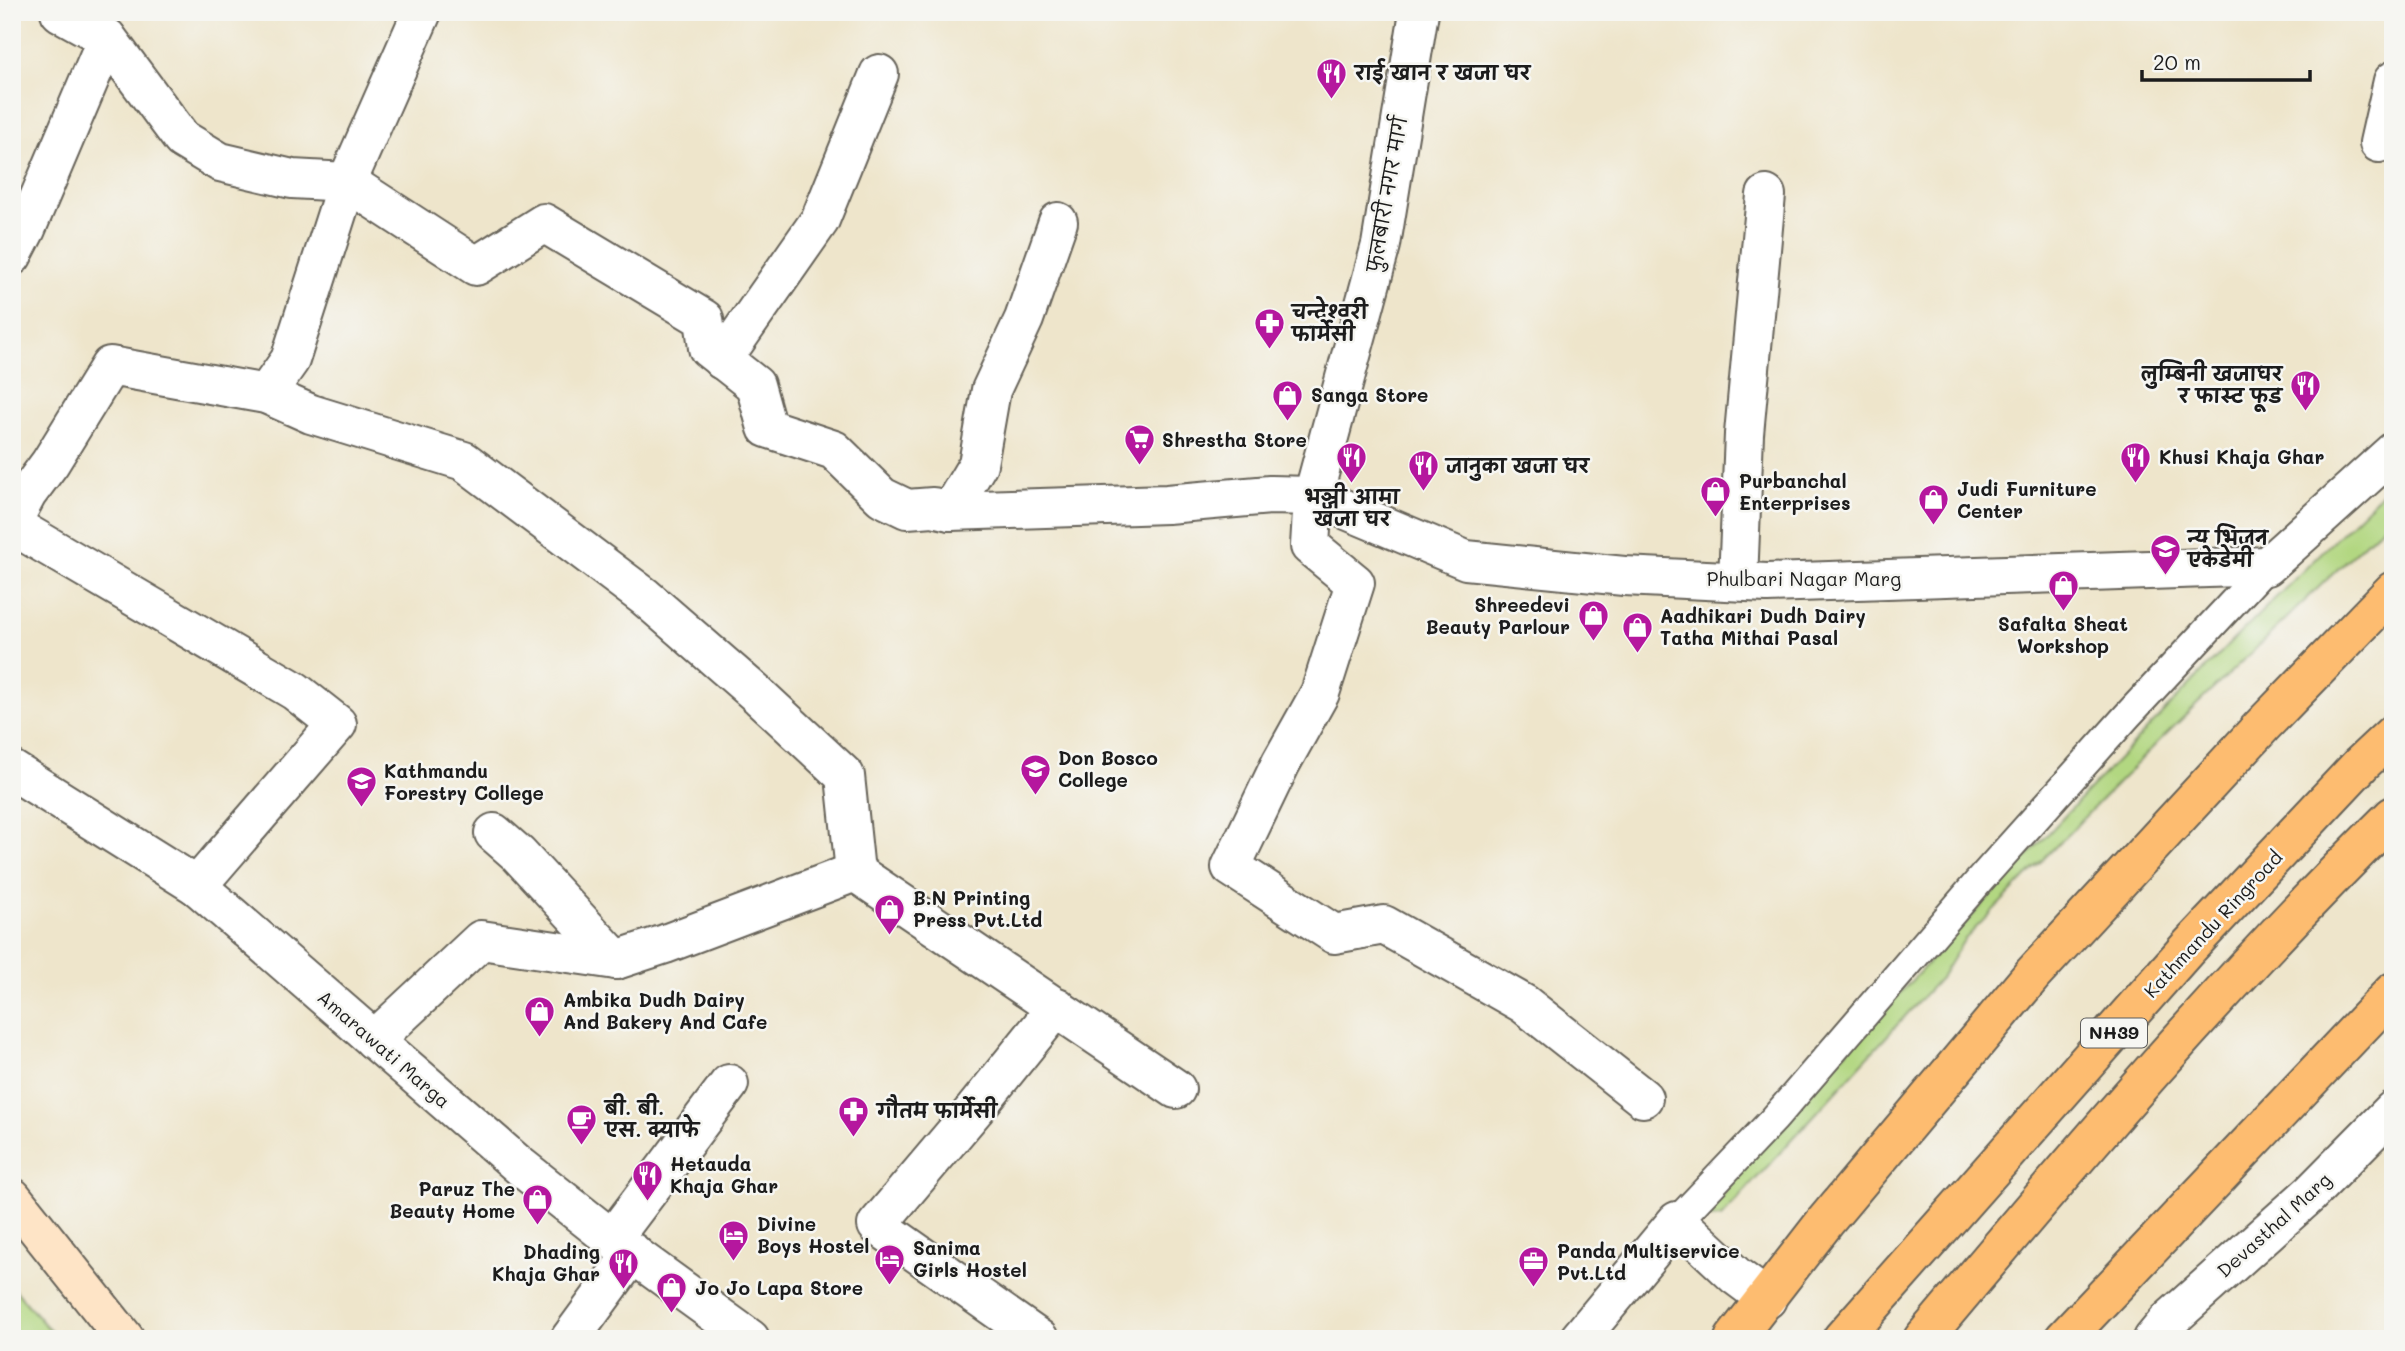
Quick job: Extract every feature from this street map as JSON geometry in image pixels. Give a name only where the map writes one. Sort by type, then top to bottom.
[{"type":"main road","points":[[1734,1339],[1825,1222],[2033,974],[2253,736],[2393,591]]},
{"type":"main road","name":"Kathmandu Ringroad","points":[[1842,1339],[2187,949],[2361,764],[2393,734]]},
{"type":"main road","name":"NH39","points":[[1923,1339],[2047,1191],[2222,995],[2393,816]]},
{"type":"main road","points":[[2064,1339],[2393,992]]},
{"type":"main road","points":[[12,1196],[125,1339]]},
{"type":"street","points":[[60,12],[107,38],[182,139],[220,162],[292,179],[347,182],[476,266],[544,223],[704,318],[708,348],[755,385],[767,428],[834,450],[882,497],[907,509],[933,507],[950,511],[1167,504],[1270,495],[1313,496]]},
{"type":"street","points":[[267,394],[290,360],[347,182],[422,12]]},
{"type":"street","name":"फुलबारी नगर मार्ग","points":[[1419,12],[1381,245],[1313,496],[1311,546],[1355,583],[1320,693],[1281,763],[1231,867],[1334,934],[1384,925],[1524,1003],[1643,1098]]},
{"type":"street","points":[[12,256],[107,38]]},
{"type":"street","points":[[722,360],[821,220],[879,74]]},
{"type":"street","points":[[2379,143],[2393,81]]},
{"type":"street","points":[[1738,581],[1744,433],[1766,195]]},
{"type":"street","points":[[950,511],[978,464],[991,390],[1024,318],[1058,222]]},
{"type":"street","points":[[197,886],[337,724],[295,691],[12,523],[27,494],[50,463],[110,366],[267,394],[311,414],[464,461],[645,597],[760,697],[845,776],[855,872]]},
{"type":"street","points":[[2267,566],[2393,452]]},
{"type":"street","name":"Phulbari Nagar Marg","points":[[1313,496],[1466,560],[1624,576],[1767,583],[2267,566]]},
{"type":"street","name":"Amarawati Marga","points":[[12,770],[197,886],[521,1167],[622,1246],[750,1339]]},
{"type":"street","points":[[494,834],[518,854],[616,960]]},
{"type":"street","points":[[374,1040],[481,940],[616,960],[855,872]]},
{"type":"street","points":[[855,872],[1176,1090]]},
{"type":"street","points":[[1039,1339],[877,1225],[1057,1007]]},
{"type":"street","points":[[570,1339],[622,1246],[729,1084]]},
{"type":"street","name":"Devasthal Marg","points":[[2169,1333],[2393,1110]]},
{"type":"street","points":[[1579,1339],[1677,1221],[1736,1276],[1767,1299]]},
{"type":"lane","points":[[1677,1221],[1774,1119],[1980,880],[2127,716],[2267,566]]},
{"type":"green space","points":[[2393,482],[2393,516],[2160,740],[1964,940],[1942,976],[1721,1217],[1706,1218],[1757,1147],[2086,793],[2235,638]]},
{"type":"green space","points":[[12,1286],[57,1339],[12,1339]]},
{"type":"place","name":"राई खान र खजा घर","points":[[1332,100]]},
{"type":"place","name":"चन्देश्वरी फार्मेसी","points":[[1269,350]]},
{"type":"place","name":"लुम्बिनी खजाघर र फास्ट फूड","points":[[2305,412]]},
{"type":"place","name":"Sanga Store","points":[[1288,422]]},
{"type":"place","name":"Shrestha Store","points":[[1139,467]]},
{"type":"place","name":"Khusi Khaja Ghar","points":[[2136,484]]},
{"type":"place","name":"भञ्जी आमा खजा घर","points":[[1352,485]]},
{"type":"place","name":"जानुका खजा घर","points":[[1423,493]]},
{"type":"place","name":"Purbanchal Enterprises","points":[[1716,519]]},
{"type":"place","name":"Judi Furniture Center","points":[[1934,527]]},
{"type":"place","name":"न्यू भिजन एकेडेमी","points":[[2165,576]]},
{"type":"place","name":"Safalta Sheat Workshop","points":[[2063,612]]},
{"type":"place","name":"Shreedevi Beauty Parlour","points":[[1593,643]]},
{"type":"place","name":"Aadhikari Dudh Dairy Tatha Mithai Pasal","points":[[1637,654]]},
{"type":"place","name":"Don Bosco College","points":[[1035,796]]},
{"type":"place","name":"Kathmandu Forestry College","points":[[361,809]]},
{"type":"place","name":"B.N Printing Press Pvt.Ltd","points":[[890,936]]},
{"type":"place","name":"Ambika Dudh Dairy And Bakery And Cafe","points":[[540,1038]]},
{"type":"place","name":"गौतम फार्मेसी","points":[[854,1138]]},
{"type":"place","name":"बी. बी. एस. क्याफे","points":[[582,1146]]},
{"type":"place","name":"Hetauda Khaja Ghar","points":[[647,1202]]},
{"type":"place","name":"Paruz The Beauty Home","points":[[538,1227]]},
{"type":"place","name":"Divine Boys Hostel","points":[[734,1262]]},
{"type":"place","name":"Sanima Girls Hostel","points":[[890,1286]]},
{"type":"place","name":"Panda Multiservice Pvt.Ltd","points":[[1534,1289]]},
{"type":"place","name":"Dhading Khaja Ghar","points":[[623,1290]]},
{"type":"place","name":"Jo Jo Lapa Store","points":[[672,1315]]}]
